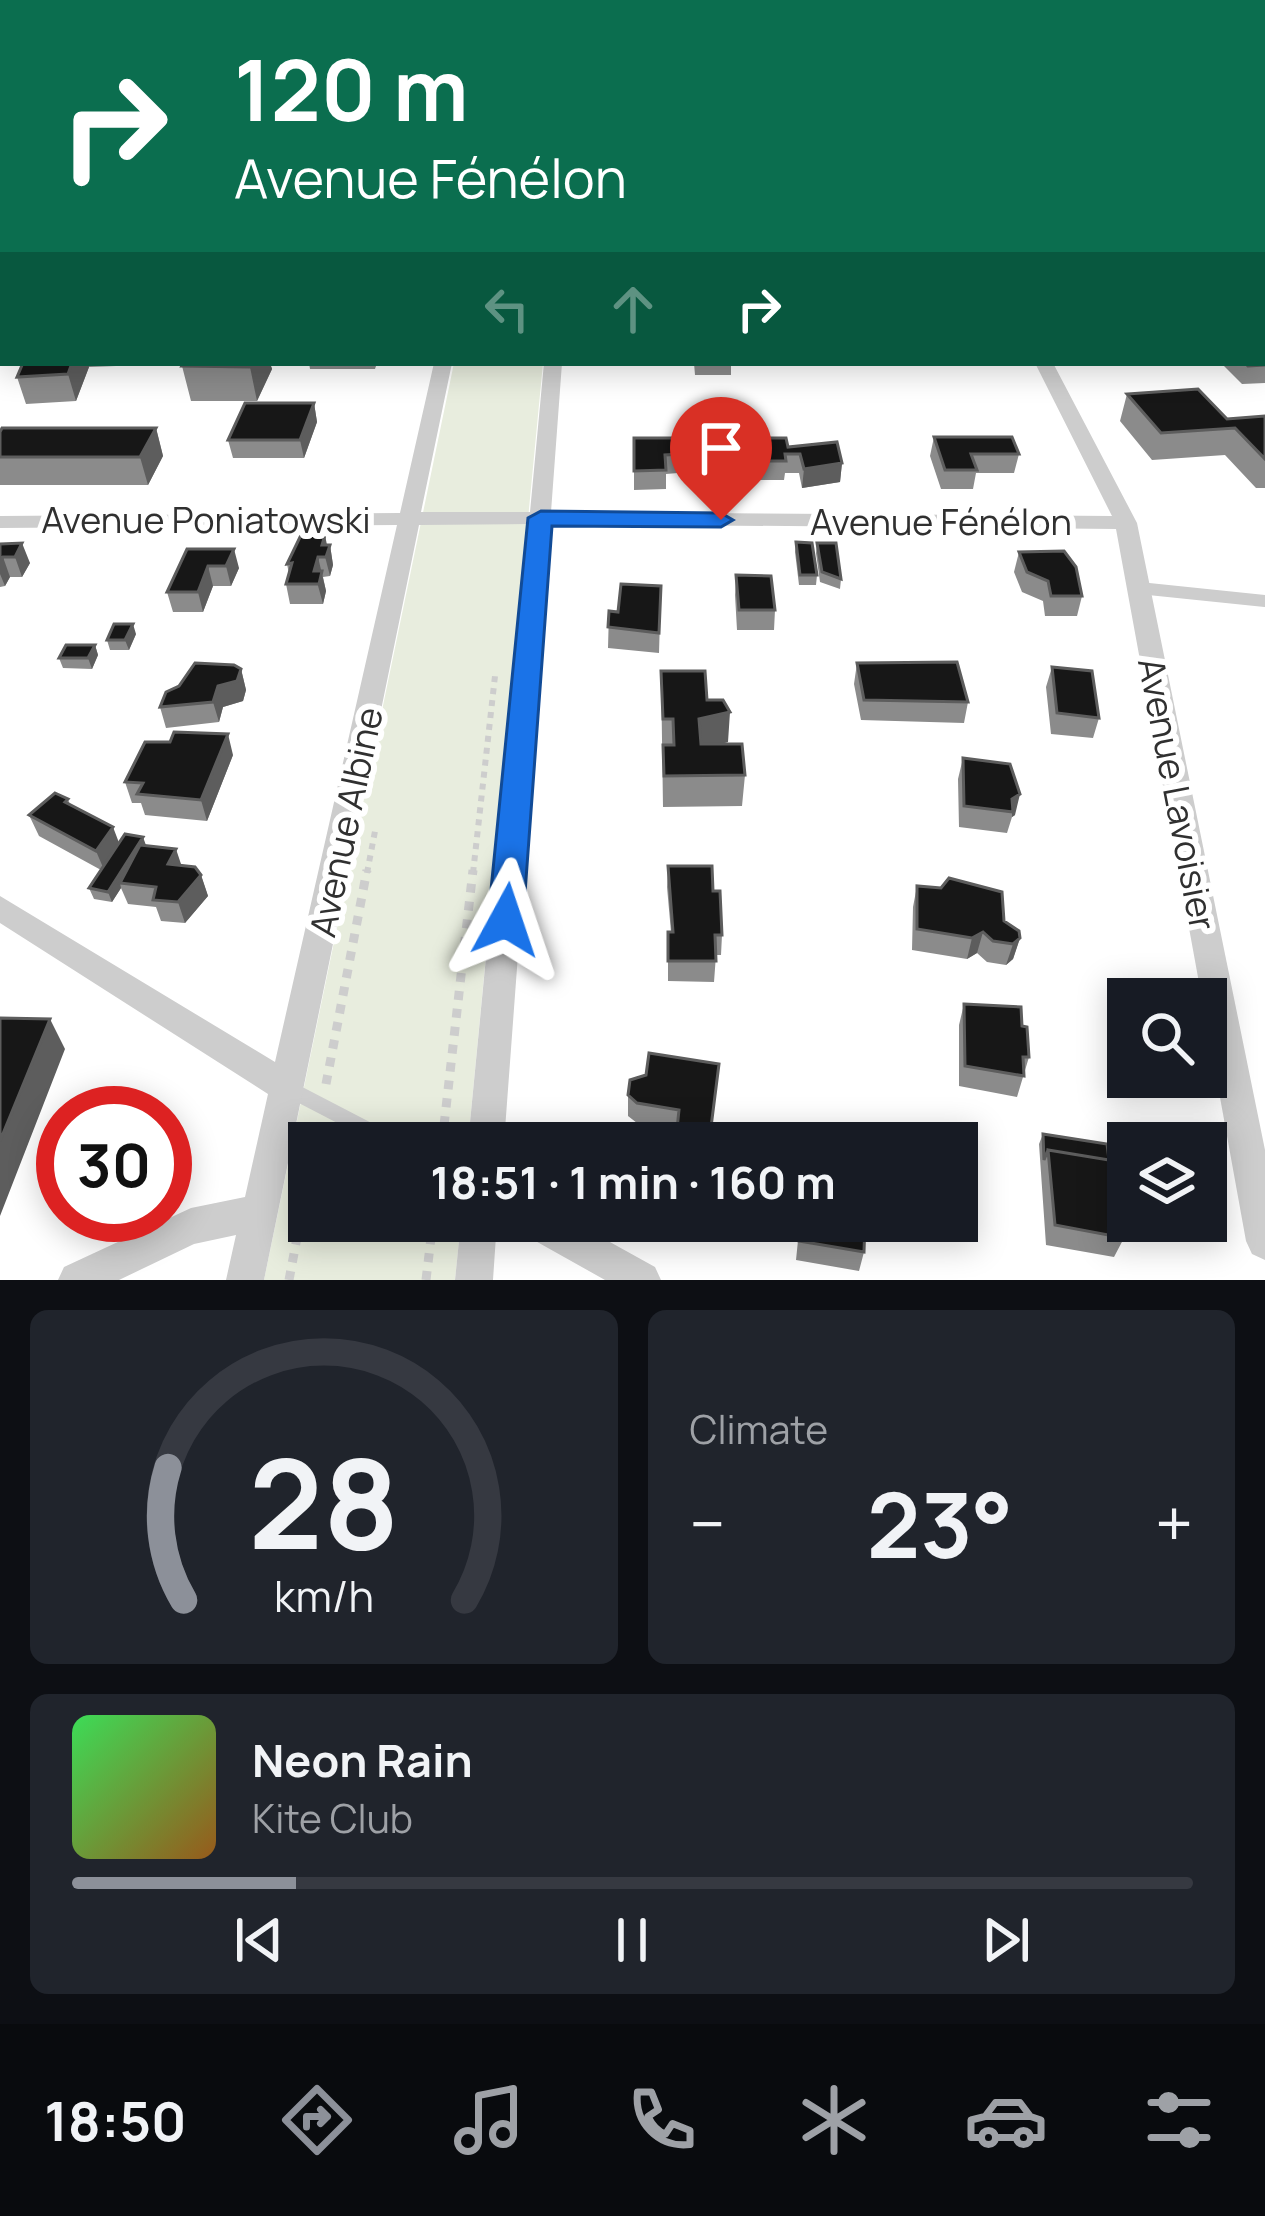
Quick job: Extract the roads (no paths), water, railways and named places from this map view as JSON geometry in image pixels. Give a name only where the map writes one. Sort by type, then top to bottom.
[{"type":"street","name":"Avenue Albine","points":[[245,1280],[442,366]]},
{"type":"street","points":[[488,1122],[553,366]]},
{"type":"street","name":"Avenue Lavoisier","points":[[1046,366],[1126,523],[1265,1240]]},
{"type":"street","name":"Avenue Fénélon","points":[[412,519],[1126,523]]},
{"type":"street","name":"Avenue Poniatowski","points":[[0,522],[412,519]]},
{"type":"street","points":[[0,908],[288,1088]]},
{"type":"street","points":[[77,1280],[191,1226],[260,1212]]},
{"type":"street","points":[[474,1280],[477,1242]]},
{"type":"street","points":[[574,1242],[642,1280]]},
{"type":"lane","points":[[1137,587],[1265,601]]},
{"type":"lane","points":[[288,1088],[353,1122]]}]
